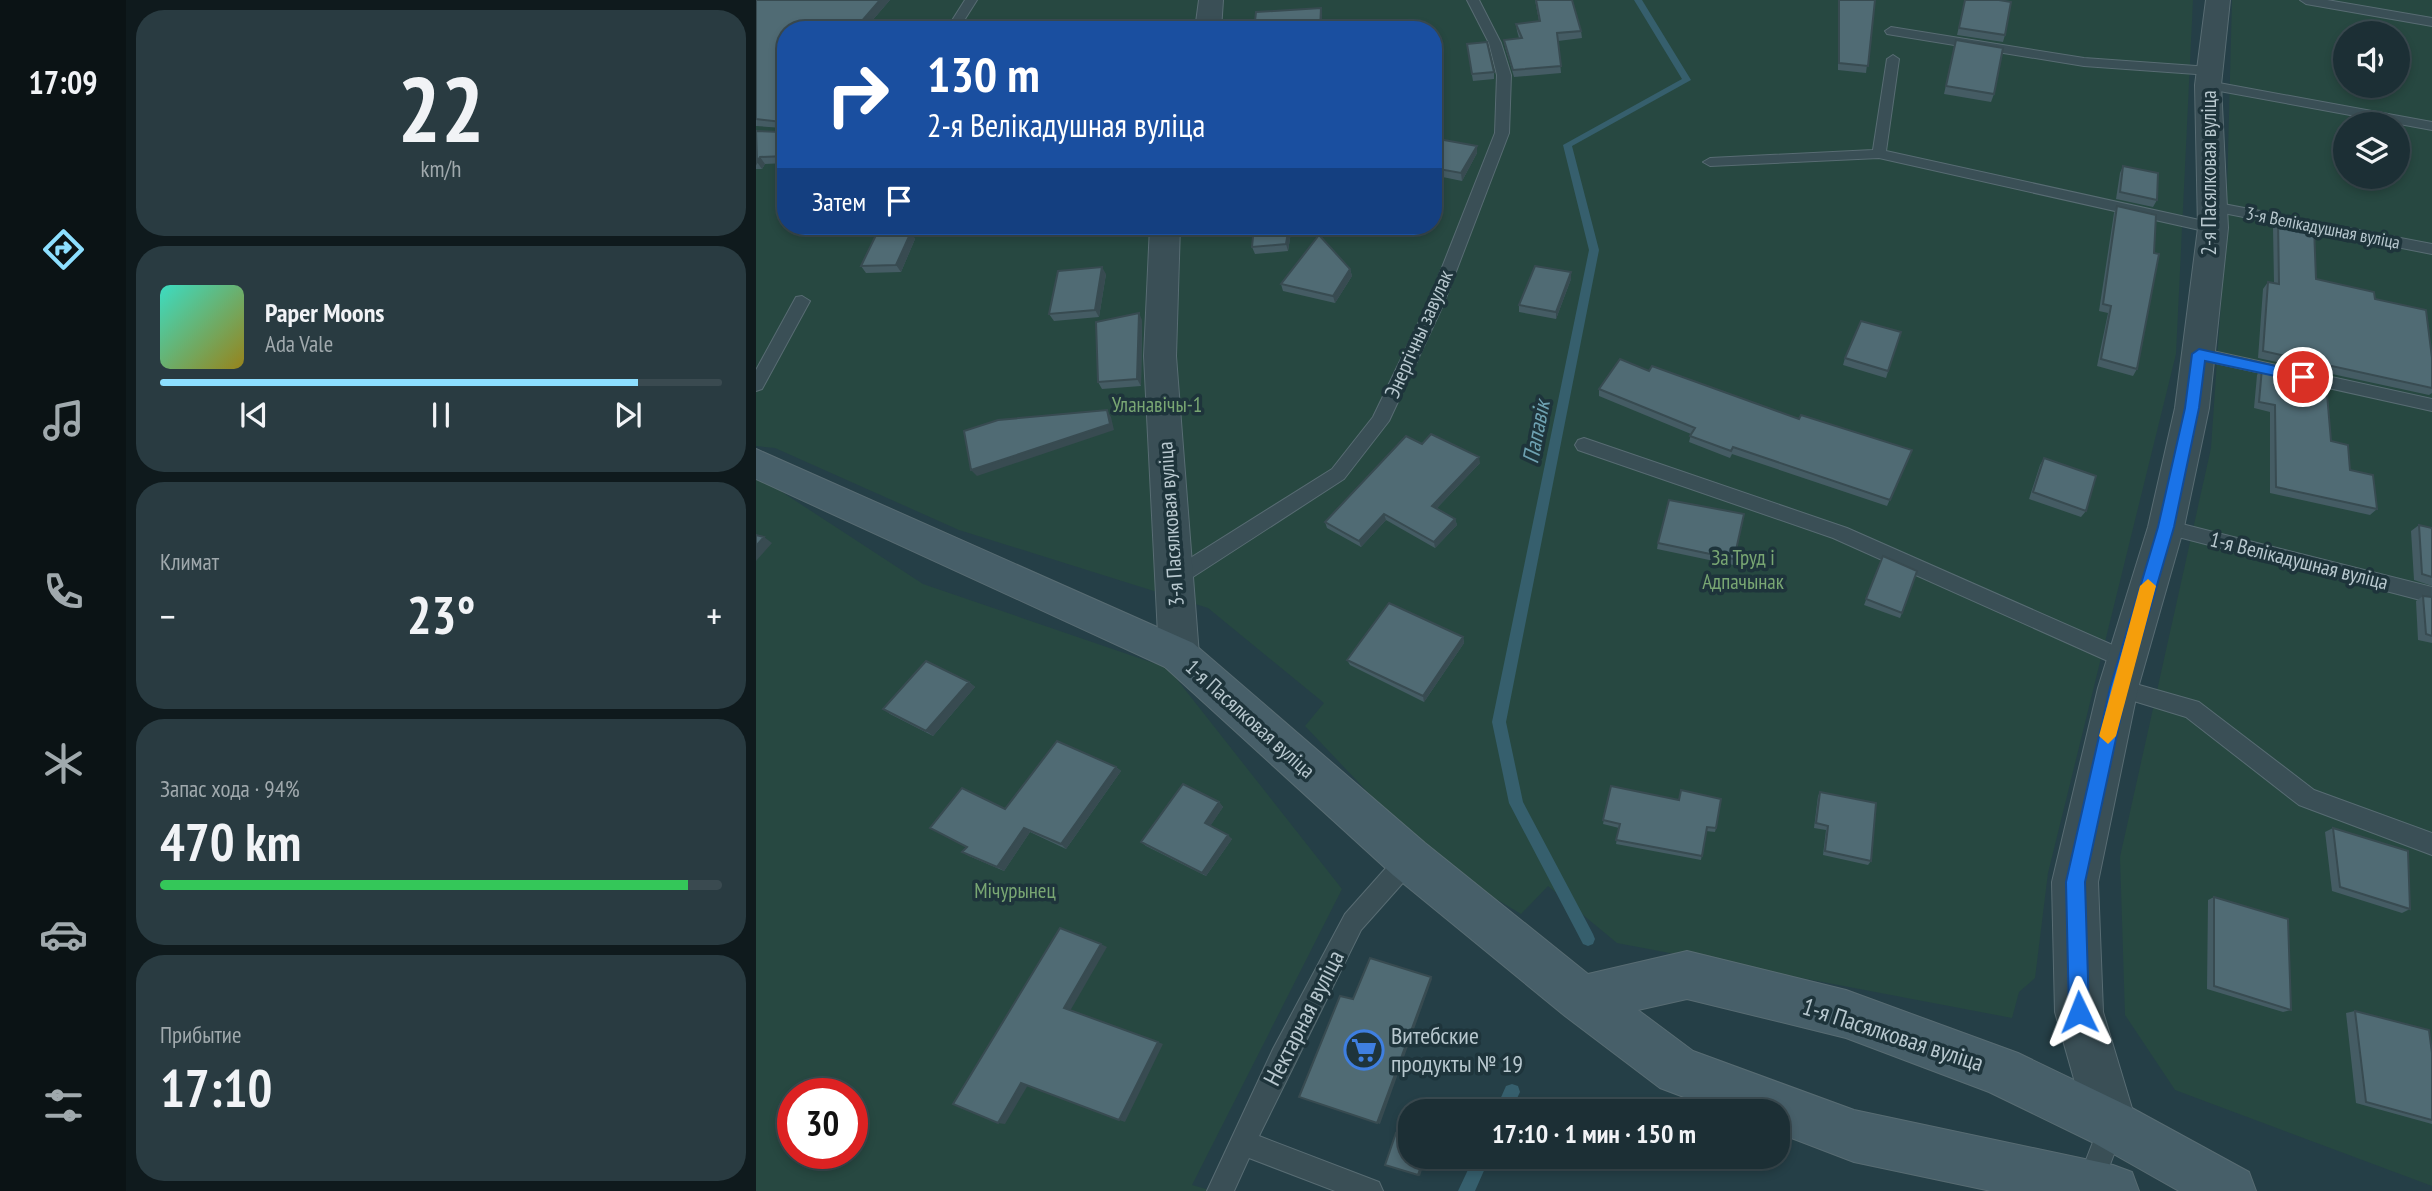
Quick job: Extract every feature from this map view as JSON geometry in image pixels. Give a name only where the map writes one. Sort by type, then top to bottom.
[{"type":"street","points":[[1209,21],[1211,0]]},
{"type":"street","name":"2-я Пасялковая вуліца","points":[[2112,1125],[2079,1012],[2075,882],[2122,674],[2166,527],[2192,408],[2213,217],[2209,78],[2218,0]]},
{"type":"street","name":"3-я Пасялковая вуліца","points":[[1165,235],[1160,356],[1179,655]]},
{"type":"street","name":"1-я Пасялковая вуліца","points":[[756,463],[1179,655],[1409,859],[1582,999],[1678,1070],[1842,1132],[2096,1189]]},
{"type":"street","name":"1-я Пасялковая вуліца","points":[[1582,999],[1687,975],[1846,1014],[2000,1071],[2112,1125],[2230,1191]]},
{"type":"lane","points":[[958,21],[971,0]]},
{"type":"lane","name":"Энергічны завулак","points":[[1175,578],[1338,474],[1380,421],[1436,303],[1502,133],[1504,75],[1495,43],[1473,0]]},
{"type":"lane","points":[[2306,0],[2432,22]]},
{"type":"lane","points":[[1891,30],[2209,78],[2432,126]]},
{"type":"lane","points":[[1879,154],[1893,59]]},
{"type":"lane","name":"3-я Велікадушная вуліца","points":[[1710,162],[1879,154],[2213,217],[2432,249]]},
{"type":"lane","points":[[756,385],[802,301]]},
{"type":"lane","points":[[2199,354],[2432,405]]},
{"type":"lane","points":[[1584,445],[1840,533],[2192,709],[2307,798],[2432,844]]},
{"type":"lane","name":"1-я Велікадушная вуліца","points":[[2166,527],[2432,595]]},
{"type":"lane","name":"Нектарная вуліца","points":[[1220,1191],[1353,922],[1409,859]]},
{"type":"lane","points":[[2096,1189],[2112,1125]]},
{"type":"lane","points":[[1243,1143],[1370,1191]]},
{"type":"green space","name":"За Труд і Адпачынак","points":[[756,0],[2193,0],[2176,354],[2048,873],[2035,978],[2019,992],[2012,1018],[1617,943],[1548,886],[1521,914],[1433,861],[1305,726],[1324,703],[1208,608],[959,530],[775,448],[756,446]]},
{"type":"green space","points":[[2232,0],[2432,0],[2432,1186],[2175,1090],[2125,1015],[2120,857],[2211,448],[2226,230]]},
{"type":"green space","name":"Мічурынец","points":[[756,475],[923,584],[1168,668],[1342,889],[1192,1185],[1213,1191],[756,1191]]},
{"type":"building","points":[[756,0],[880,0],[862,21],[777,21],[777,121],[756,119]]},
{"type":"building","points":[[1536,0],[1572,0],[1581,31],[1557,33],[1561,66],[1513,70],[1504,40],[1522,38],[1516,24],[1540,21]]},
{"type":"building","points":[[1839,0],[1875,0],[1868,66],[1839,63]]},
{"type":"building","points":[[1965,0],[2011,2],[2005,35],[1959,28]]},
{"type":"building","points":[[1321,8],[1320,21],[1255,21],[1256,12]]},
{"type":"building","points":[[1956,40],[2003,48],[1994,94],[1946,86]]},
{"type":"building","points":[[1487,42],[1494,72],[1472,74],[1467,44]]},
{"type":"building","points":[[756,131],[777,132],[777,156],[760,157],[757,162]]},
{"type":"building","points":[[1442,140],[1477,146],[1461,173],[1442,170]]},
{"type":"building","points":[[2123,166],[2158,173],[2157,200],[2120,192]]},
{"type":"building","points":[[2117,206],[2156,215],[2154,253],[2159,254],[2137,369],[2101,359],[2111,306],[2103,304]]},
{"type":"building","points":[[2278,220],[2314,227],[2316,279],[2374,292],[2375,299],[2426,310],[2432,358],[2432,388],[2263,351],[2268,282],[2279,284]]},
{"type":"building","points":[[876,235],[910,235],[896,265],[861,266]]},
{"type":"building","points":[[1253,235],[1288,235],[1286,244],[1252,247]]},
{"type":"building","points":[[1319,235],[1350,269],[1333,296],[1281,284]]},
{"type":"building","points":[[1535,266],[1571,272],[1556,312],[1519,305]]},
{"type":"building","points":[[1102,267],[1095,310],[1049,314],[1058,271]]},
{"type":"building","points":[[1139,313],[1137,379],[1098,382],[1096,322]]},
{"type":"building","points":[[1861,321],[1901,332],[1888,371],[1845,358]]},
{"type":"building","points":[[1620,359],[1649,371],[1652,366],[1799,419],[1801,415],[1912,450],[1890,500],[1733,447],[1731,451],[1690,436],[1695,428],[1599,389]]},
{"type":"building","points":[[2262,368],[2326,382],[2331,441],[2348,445],[2350,470],[2373,475],[2377,509],[2276,487],[2275,405],[2259,402]]},
{"type":"building","points":[[1107,410],[1110,424],[971,470],[964,431],[998,420]]},
{"type":"building","points":[[1431,434],[1479,457],[1432,506],[1455,519],[1434,542],[1384,514],[1359,541],[1325,522],[1406,436],[1422,444]]},
{"type":"building","points":[[2044,458],[2096,476],[2086,511],[2033,492]]},
{"type":"building","points":[[1669,500],[1744,514],[1734,559],[1658,543]]},
{"type":"building","points":[[2419,525],[2432,528],[2432,577],[2422,574]]},
{"type":"building","points":[[756,535],[764,537],[756,546]]},
{"type":"building","points":[[1883,556],[1917,571],[1902,613],[1866,599]]},
{"type":"building","points":[[2423,596],[2432,597],[2432,636],[2426,634]]},
{"type":"building","points":[[1389,603],[1463,637],[1423,696],[1347,660]]},
{"type":"building","points":[[926,661],[969,682],[926,731],[883,709]]},
{"type":"building","points":[[1057,741],[1116,767],[1061,844],[1024,828],[997,867],[962,852],[967,847],[930,828],[962,788],[1005,809]]},
{"type":"building","points":[[1183,784],[1219,802],[1205,823],[1228,835],[1202,873],[1141,842]]},
{"type":"building","points":[[1611,786],[1679,800],[1681,790],[1721,799],[1716,828],[1707,827],[1702,856],[1616,840],[1620,824],[1603,820]]},
{"type":"building","points":[[1820,792],[1876,803],[1871,861],[1825,851],[1828,826],[1816,823]]},
{"type":"building","points":[[2333,828],[2408,851],[2410,909],[2340,887]]},
{"type":"building","points":[[2214,897],[2288,919],[2291,1010],[2214,986]]},
{"type":"building","points":[[1060,928],[1101,944],[1064,1008],[1158,1042],[1119,1120],[1021,1083],[998,1123],[953,1104]]},
{"type":"building","name":"Витебские продукты № 19","points":[[1370,958],[1431,977],[1377,1123],[1299,1097],[1340,996],[1353,999]]},
{"type":"building","points":[[2355,1011],[2429,1030],[2432,1053],[2432,1120],[2366,1102]]},
{"type":"building","points":[[1396,1133],[1398,1134],[1398,1169],[1385,1165]]},
{"type":"building","points":[[1398,1169],[1420,1169],[1418,1175]]},
{"type":"waterway","name":"Папавік","points":[[1588,939],[1516,803],[1499,722],[1594,250],[1567,145],[1687,80],[1638,0]]},
{"type":"waterway","points":[[1509,1099],[1512,1092]]},
{"type":"waterway","points":[[1466,1191],[1476,1169]]},
{"type":"slow traffic","points":[[2108,736],[2118,688],[2148,586]]},
{"type":"place","name":"Витебские продукты № 19","points":[[1364,1050]]},
{"type":"route","points":[[2079,1012],[2075,882],[2118,688],[2166,527],[2192,408],[2199,354],[2303,377]]},
{"type":"park label","name":"Уланавічы-1","points":[[1157,405]]}]
